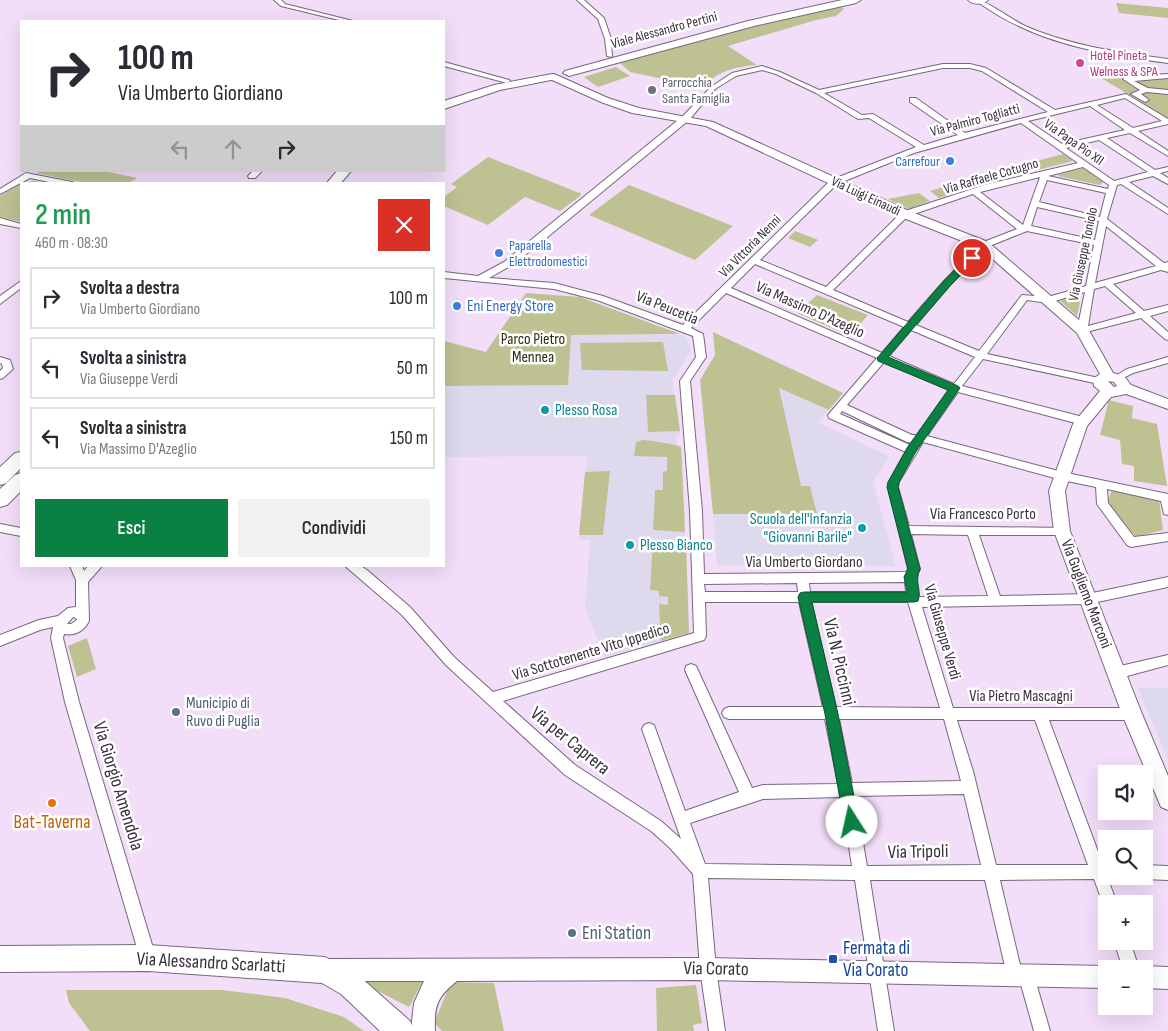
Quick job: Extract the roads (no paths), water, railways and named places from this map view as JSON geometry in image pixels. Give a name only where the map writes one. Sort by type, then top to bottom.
[{"type":"main road","name":"Viale Alessandro Pertini","points":[[567,71],[610,56],[762,14],[830,0]]},
{"type":"main road","name":"Viale Alessandro Pertini","points":[[551,75],[552,68],[567,71],[752,23],[856,0]]},
{"type":"main road","points":[[973,0],[981,0]]},
{"type":"main road","points":[[567,71],[577,87]]},
{"type":"main road","name":"Viale Alessandro Pertini","points":[[445,100],[507,82],[551,75]]},
{"type":"main road","name":"Viale Alessandro Pertini","points":[[445,105],[498,87],[551,75]]},
{"type":"main road","name":"Via Luigi Einaudi","points":[[551,75],[601,99],[638,111],[686,118],[709,124],[905,214],[984,245],[1082,330],[1111,383]]},
{"type":"main road","points":[[325,182],[335,172]]},
{"type":"main road","points":[[334,182],[343,172]]},
{"type":"main road","points":[[1111,383],[1167,404]]},
{"type":"main road","name":"Via Gugliemo Marconi","points":[[1111,383],[1083,421],[1057,491],[1062,531],[1132,714],[1168,800]]},
{"type":"main road","points":[[0,478],[20,459]]},
{"type":"main road","points":[[0,500],[20,481]]},
{"type":"main road","name":"Via Alessandro Scarlatti","points":[[0,959],[148,958],[325,970],[350,985],[400,1031]]},
{"type":"main road","name":"Via Corato","points":[[325,970],[708,969],[1098,977]]},
{"type":"main road","points":[[423,1031],[422,1010],[428,993],[453,970]]},
{"type":"main road","points":[[1153,977],[1168,978]]},
{"type":"street","points":[[277,0],[282,5],[346,20]]},
{"type":"street","points":[[581,1],[592,0]]},
{"type":"street","points":[[981,0],[989,10],[1074,45],[1104,52],[1168,61]]},
{"type":"street","points":[[581,1],[601,18],[608,39],[610,56]]},
{"type":"street","points":[[445,64],[507,82]]},
{"type":"street","points":[[818,92],[943,66],[970,66],[993,73],[1055,112]]},
{"type":"street","points":[[480,280],[507,264],[686,118],[723,79],[749,69],[762,68],[778,73],[818,92],[861,118],[870,116],[923,148]]},
{"type":"street","points":[[1168,76],[1126,79],[1146,90],[1168,92]]},
{"type":"street","points":[[1146,90],[1135,94],[1168,114]]},
{"type":"street","points":[[1158,91],[1168,96]]},
{"type":"street","name":"Via Palmiro Togliatti","points":[[834,182],[923,148],[1022,120],[1126,96],[1168,122]]},
{"type":"street","points":[[914,100],[964,136]]},
{"type":"street","points":[[1091,104],[1168,154]]},
{"type":"street","name":"Via Papa Pio XII","points":[[1022,120],[1084,164],[1112,188]]},
{"type":"street","points":[[1060,148],[1168,122]]},
{"type":"street","points":[[1101,138],[1168,182]]},
{"type":"street","name":"Via Raffaele Cotugno","points":[[905,214],[976,192],[1084,164]]},
{"type":"street","points":[[911,450],[833,415],[946,284],[984,245],[1025,228],[1044,175],[1112,188],[1123,182],[1168,169]]},
{"type":"street","points":[[0,192],[28,175],[62,182]]},
{"type":"street","name":"Via Vittoria Nenni","points":[[684,329],[834,182]]},
{"type":"street","points":[[1123,182],[1168,212]]},
{"type":"street","name":"Via Giuseppe Toniolo","points":[[1082,330],[1103,220],[1112,188]]},
{"type":"street","points":[[976,192],[1025,228],[1099,243]]},
{"type":"street","points":[[1035,204],[1103,220],[1166,268]]},
{"type":"street","points":[[827,291],[905,214]]},
{"type":"street","points":[[0,220],[20,226]]},
{"type":"street","name":"Via Massimo D'Azeglio","points":[[755,261],[982,356],[1111,383]]},
{"type":"street","points":[[498,282],[507,264]]},
{"type":"street","points":[[1048,300],[1166,268]]},
{"type":"street","name":"Via Peucetia","points":[[445,275],[498,282],[554,286],[600,298],[698,334],[702,357],[685,381],[696,511],[700,636]]},
{"type":"street","points":[[1107,283],[1168,337]]},
{"type":"street","points":[[0,301],[20,287]]},
{"type":"street","name":"Via Massimo D'Azeglio","points":[[726,289],[955,388],[1083,421]]},
{"type":"street","name":"Via Giuseppe Verdi","points":[[1042,1031],[1021,975],[990,872],[970,787],[914,600],[910,577],[914,569],[893,487],[911,450],[955,388],[982,356],[1025,297],[1048,300]]},
{"type":"street","points":[[1082,330],[1168,308]]},
{"type":"street","points":[[0,360],[7,362],[8,369],[0,376]]},
{"type":"street","points":[[1111,383],[1130,371],[1168,360]]},
{"type":"street","points":[[840,406],[910,439],[921,438],[1062,476],[1167,498],[1168,511]]},
{"type":"street","points":[[1101,484],[1103,504],[1130,542],[1168,537]]},
{"type":"street","points":[[0,528],[20,532]]},
{"type":"street","name":"Via Francesco Porto","points":[[904,530],[1062,531]]},
{"type":"street","points":[[972,530],[994,600]]},
{"type":"street","points":[[0,641],[39,625],[61,622],[64,629],[75,628],[83,621],[82,580],[76,567]]},
{"type":"street","points":[[82,580],[95,567]]},
{"type":"street","name":"Via per Caprera","points":[[353,567],[363,573],[406,611],[450,661],[570,770],[656,826],[675,843],[700,871]]},
{"type":"street","name":"Via Umberto Giordano","points":[[698,579],[910,577]]},
{"type":"street","name":"Via N. Piccinni","points":[[803,578],[804,597],[832,714],[861,873],[875,973],[886,1031]]},
{"type":"street","points":[[699,597],[914,600],[1088,599],[1168,582]]},
{"type":"street","name":"Via Giorgio Amendola","points":[[61,622],[57,638],[72,702],[148,958]]},
{"type":"street","name":"Via Sottotenente Vito Ippedico","points":[[490,699],[700,636]]},
{"type":"street","points":[[1116,673],[1168,660]]},
{"type":"street","points":[[691,670],[748,796]]},
{"type":"street","name":"Via Pietro Mascagni","points":[[730,713],[1132,714]]},
{"type":"street","points":[[1040,714],[1098,859]]},
{"type":"street","points":[[649,729],[700,871],[708,969],[717,1031]]},
{"type":"street","points":[[681,819],[763,792],[970,787]]},
{"type":"street","name":"Via Tripoli","points":[[700,871],[861,873],[1098,872]]},
{"type":"street","points":[[1153,872],[1168,872]]},
{"type":"place","name":"Hotel Pineta Welness & SPA","points":[[1080,63]]},
{"type":"place","name":"Parrocchia Santa Famiglia","points":[[652,90]]},
{"type":"place","name":"Carrefour","points":[[950,161]]},
{"type":"place","name":"Paparella Elettrodomestici","points":[[499,253]]},
{"type":"place","name":"Eni Energy Store","points":[[457,306]]},
{"type":"place","name":"Plesso Rosa","points":[[545,410]]},
{"type":"place","name":"Scuola dell'Infanzia \"Giovanni Barile\"","points":[[862,528]]},
{"type":"place","name":"Plesso Bianco","points":[[630,545]]},
{"type":"place","name":"Municipio di Ruvo di Puglia","points":[[176,712]]},
{"type":"place","name":"Bat-Taverna","points":[[52,803]]},
{"type":"place","name":"Eni Station","points":[[572,933]]},
{"type":"place","name":"Fermata di Via Corato","points":[[833,959]]},
{"type":"park label","name":"Parco Pietro Mennea","points":[[533,348]]}]
